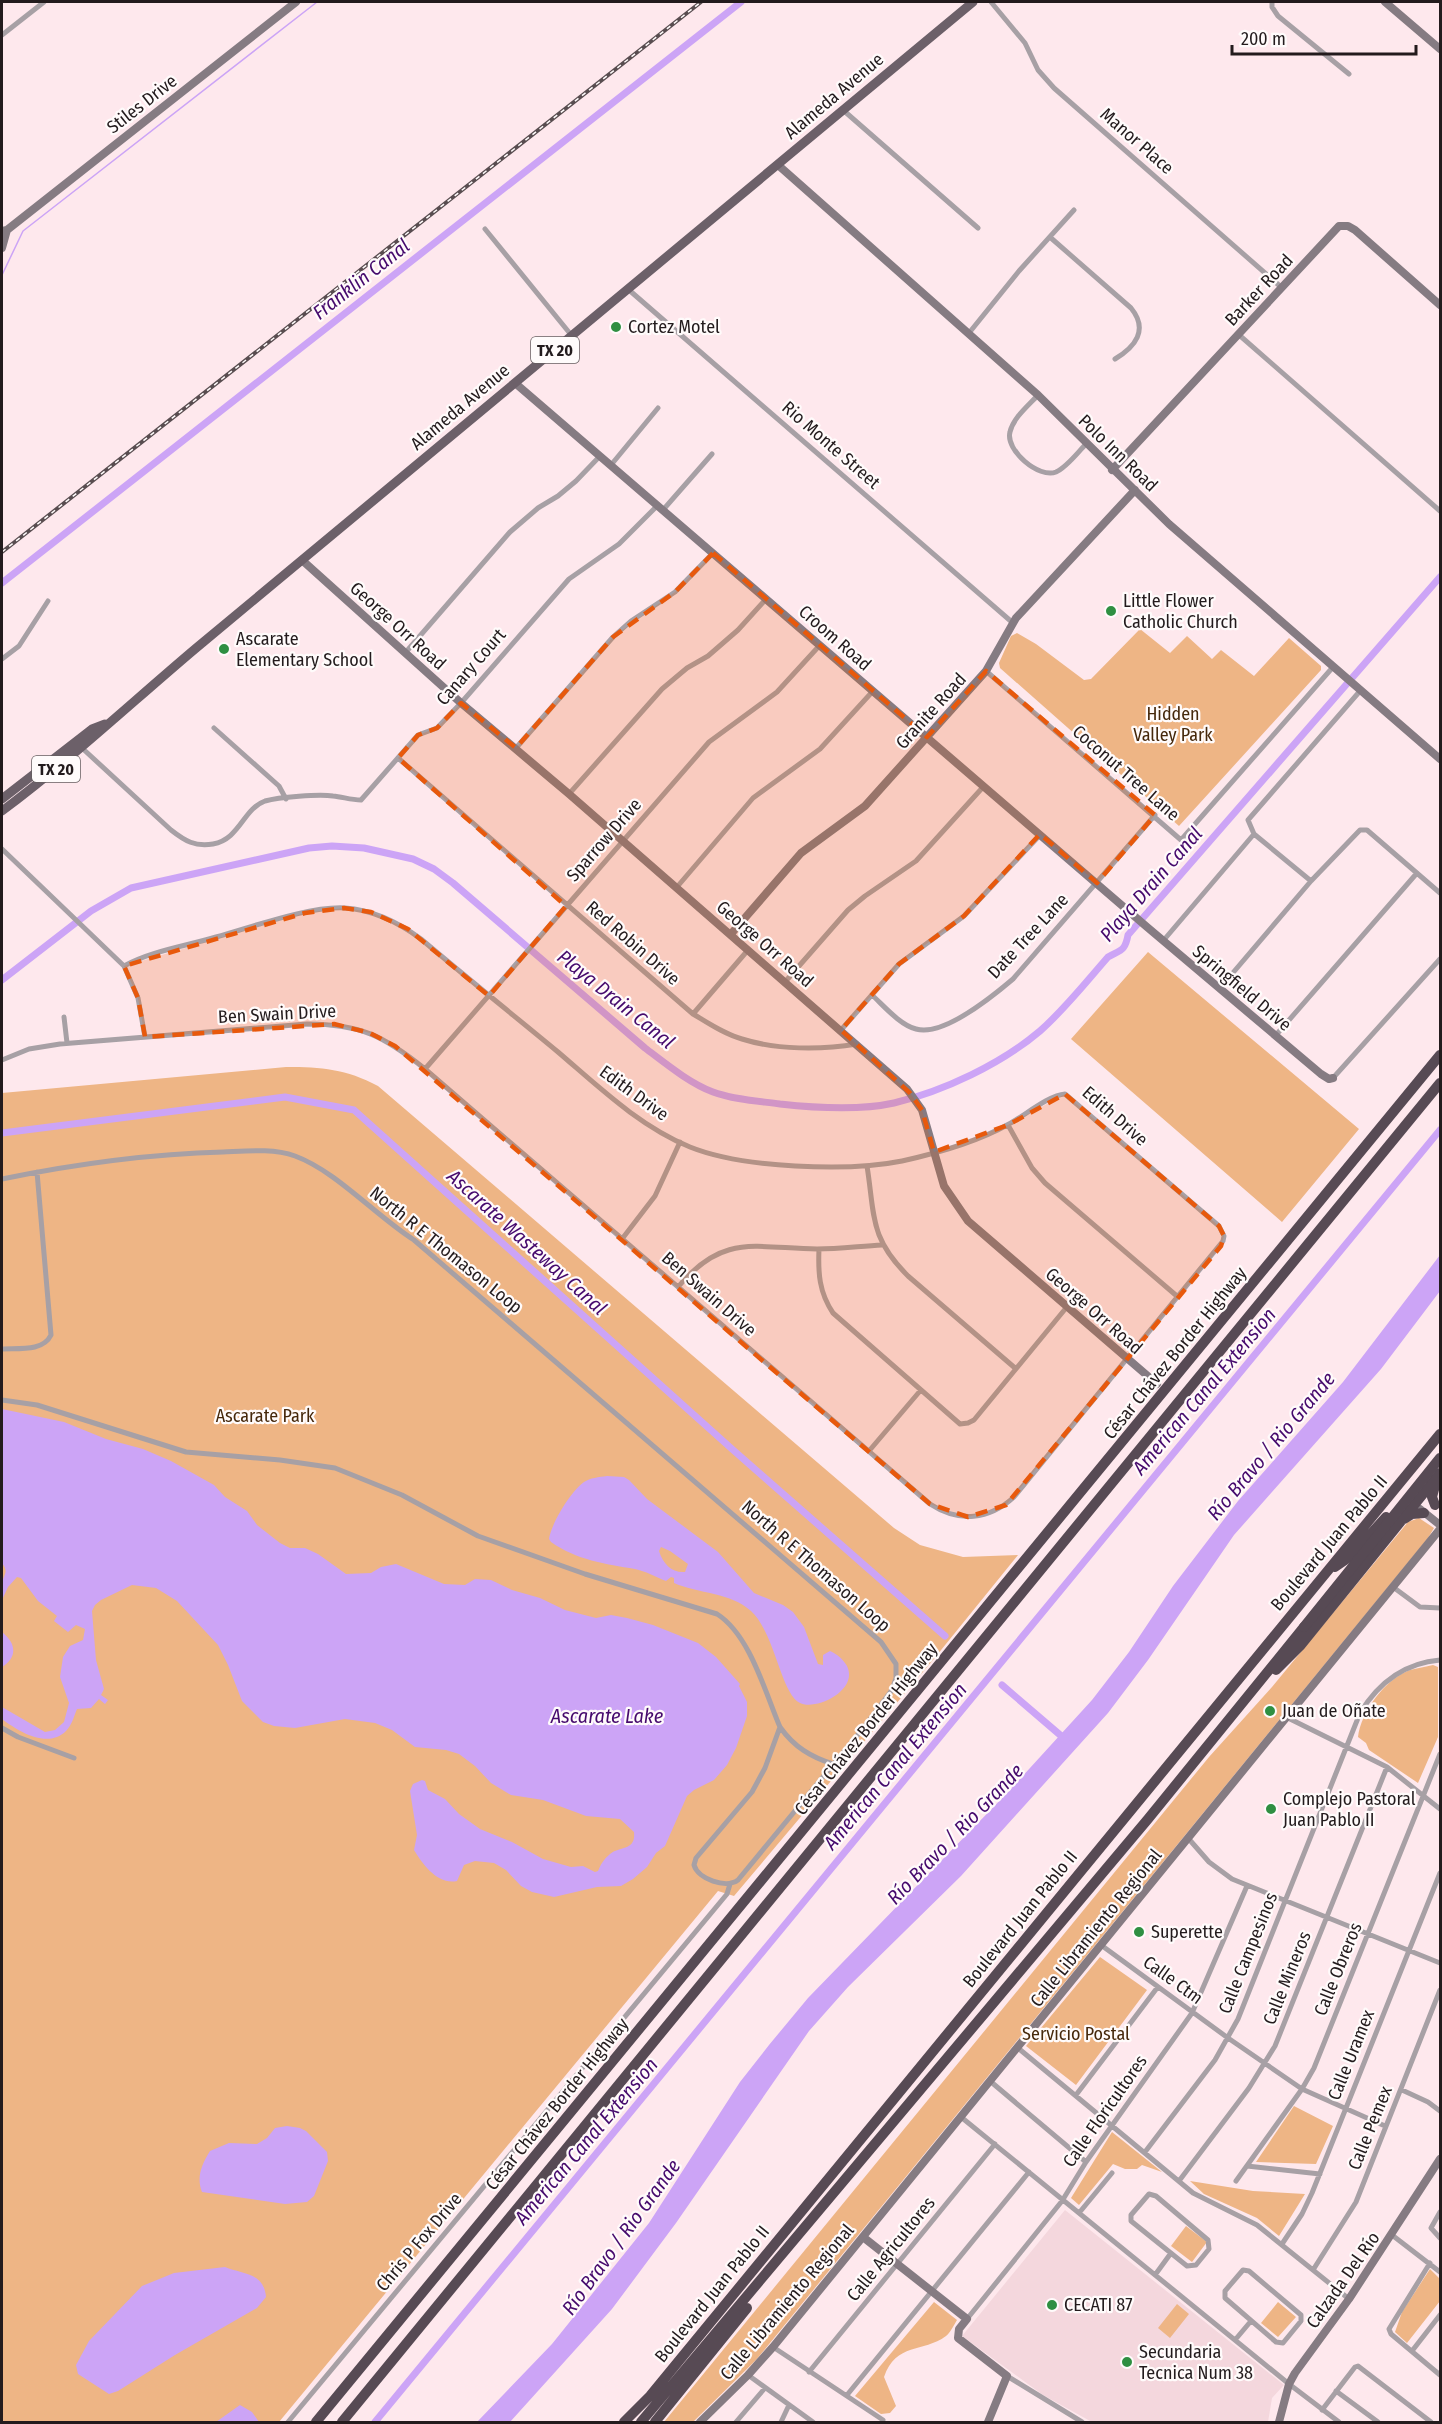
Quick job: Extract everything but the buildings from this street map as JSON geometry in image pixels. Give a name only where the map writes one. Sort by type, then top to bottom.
[{"type":"highway","name":"César Chávez Border Highway","points":[[316,2422],[1440,1055]]},
{"type":"highway","name":"César Chávez Border Highway","points":[[342,2422],[1440,1083]]},
{"type":"highway","name":"Boulevard Juan Pablo II","points":[[624,2422],[650,2396],[1440,1434]]},
{"type":"highway","points":[[1417,1498],[1415,1485],[1440,1449]]},
{"type":"highway","name":"Boulevard Juan Pablo II","points":[[641,2422],[1251,1692],[1440,1458]]},
{"type":"highway","points":[[1251,1692],[1300,1646],[1402,1521],[1417,1498],[1440,1473]]},
{"type":"highway","points":[[1438,1507],[1432,1491],[1440,1473]]},
{"type":"highway","points":[[1324,1575],[1351,1556],[1397,1506],[1417,1498]]},
{"type":"highway","points":[[1402,1521],[1412,1514],[1424,1513]]},
{"type":"highway","points":[[655,2422],[751,2303],[756,2294],[756,2286]]},
{"type":"highway","points":[[634,2422],[646,2408],[650,2396]]},
{"type":"main road","name":"Alameda Avenue","points":[[2,811],[82,748],[107,723],[973,2]]},
{"type":"main road","name":"Alameda Avenue","points":[[2,799],[92,729],[107,723]]},
{"type":"street","points":[[2,35],[44,2]]},
{"type":"street","name":"Stiles Drive","points":[[2,248],[4,231],[296,2]]},
{"type":"street","name":"Manor Place","points":[[991,2],[1025,43],[1038,70],[1054,88],[1281,287]]},
{"type":"street","points":[[1272,2],[1272,7],[1278,16],[1349,74]]},
{"type":"street","points":[[1385,2],[1440,49]]},
{"type":"street","points":[[843,110],[978,228]]},
{"type":"street","name":"Polo Inn Road","points":[[777,165],[1038,395],[1169,524],[1440,759]]},
{"type":"street","points":[[969,333],[1019,271],[1074,210]]},
{"type":"street","name":"Barker Road","points":[[1112,470],[1281,287],[1335,230],[1343,225],[1355,230],[1440,304]]},
{"type":"street","points":[[485,230],[572,336]]},
{"type":"street","points":[[1050,238],[1131,308],[1137,316],[1139,327],[1136,342],[1115,359]]},
{"type":"street","name":"Rio Monte Street","points":[[629,290],[1013,623]]},
{"type":"street","points":[[1238,334],[1440,511]]},
{"type":"street","name":"Croom Road","points":[[515,383],[1134,916]]},
{"type":"street","points":[[1038,395],[1018,417],[1010,431],[1011,445],[1017,454],[1040,471],[1053,473],[1086,444]]},
{"type":"street","points":[[610,465],[657,408]]},
{"type":"street","name":"Canary Court","points":[[82,748],[178,836],[199,845],[226,840],[259,804],[264,802],[328,795],[361,800],[418,735],[437,728],[461,703],[569,579],[619,544],[661,508],[712,454]]},
{"type":"street","points":[[406,652],[510,532],[537,508],[570,486],[600,456]]},
{"type":"street","name":"Granite Road","points":[[731,934],[801,853],[865,806],[986,671],[1013,623],[1135,490]]},
{"type":"street","points":[[516,748],[613,637],[631,621],[675,592],[712,552]]},
{"type":"street","name":"George Orr Road","points":[[303,561],[461,703],[677,887],[910,1093],[925,1117],[944,1186],[964,1216],[1066,1308],[1157,1384]]},
{"type":"street","points":[[569,794],[662,689],[730,637],[766,599]]},
{"type":"street","points":[[2,659],[19,646],[48,601]]},
{"type":"street","name":"Sparrow Drive","points":[[425,1069],[709,742],[777,692],[820,645]]},
{"type":"street","name":"Coconut Tree Lane","points":[[986,671],[1155,815],[1179,839],[1183,839],[1333,667]]},
{"type":"street","points":[[1311,880],[1254,834],[1247,823],[1358,689]]},
{"type":"street","points":[[677,887],[753,798],[820,749],[873,691]]},
{"type":"street","points":[[214,728],[279,786],[286,799]]},
{"type":"street","name":"Red Robin Drive","points":[[398,758],[693,1014],[729,1035],[753,1042],[803,1047],[857,1044]]},
{"type":"street","points":[[785,982],[848,910],[916,861],[984,786]]},
{"type":"street","name":"Date Tree Lane","points":[[872,995],[905,1024],[915,1029],[933,1030],[990,997],[1013,979],[1155,815]]},
{"type":"street","points":[[1220,988],[1311,880],[1353,836],[1363,829],[1440,893]]},
{"type":"street","points":[[1163,941],[1254,834]]},
{"type":"street","points":[[841,1030],[904,959],[964,916],[1040,835]]},
{"type":"street","points":[[2,849],[124,966],[138,998],[145,1037]]},
{"type":"street","points":[[1276,1035],[1417,873]]},
{"type":"street","name":"Edith Drive","points":[[124,966],[151,955],[306,913],[344,908],[371,912],[408,929],[637,1118],[680,1142],[708,1152],[744,1160],[804,1166],[867,1166],[934,1152],[1008,1125],[1055,1096],[1067,1095],[1219,1226],[1224,1236]]},
{"type":"street","name":"Springfield Drive","points":[[1134,916],[1321,1074],[1327,1078],[1333,1078]]},
{"type":"street","points":[[693,1014],[748,950]]},
{"type":"street","points":[[1333,1078],[1440,959]]},
{"type":"street","points":[[64,1017],[67,1043]]},
{"type":"street","name":"Ben Swain Drive","points":[[2,1060],[29,1049],[67,1043],[334,1024],[352,1027],[383,1039],[425,1069],[939,1510],[958,1516],[988,1514],[1006,1505],[1014,1497],[1221,1246],[1224,1236]]},
{"type":"street","points":[[1008,1125],[1028,1161],[1045,1183],[1178,1297]]},
{"type":"street","points":[[622,1239],[655,1196],[680,1142]]},
{"type":"street","name":"North R E Thomason Loop","points":[[2,1179],[90,1162],[128,1157],[199,1153],[268,1152],[295,1156],[312,1164],[414,1240],[881,1641],[896,1664],[895,1683],[880,1707],[738,1880],[730,1884]]},
{"type":"street","points":[[867,1166],[872,1211],[882,1245],[908,1276],[1015,1368]]},
{"type":"street","points":[[2,1349],[39,1346],[45,1343],[51,1335],[37,1172]]},
{"type":"street","points":[[678,1287],[701,1262],[724,1250],[752,1246],[819,1249],[882,1245]]},
{"type":"street","points":[[819,1249],[819,1282],[833,1313],[956,1422],[964,1424],[974,1420],[1066,1308]]},
{"type":"street","points":[[869,1451],[920,1391]]},
{"type":"street","points":[[2,1400],[37,1405],[186,1452],[280,1460],[335,1468],[402,1495],[478,1536],[585,1574],[706,1610],[725,1620],[740,1636],[780,1727],[801,1750],[833,1764]]},
{"type":"street","points":[[1417,1498],[1438,1507]]},
{"type":"street","points":[[1417,1498],[1424,1513],[1440,1527]]},
{"type":"street","name":"Calle Libramiento Regional","points":[[700,2422],[773,2347],[1288,1718],[1440,1527]]},
{"type":"street","points":[[1393,1587],[1420,1607],[1440,1608]]},
{"type":"street","name":"Calle Campesinos","points":[[1145,2152],[1204,2075],[1228,2038],[1247,1999],[1360,1713],[1369,1698],[1384,1682],[1413,1665],[1440,1660]]},
{"type":"street","points":[[1288,1718],[1387,1767],[1440,1809]]},
{"type":"street","points":[[730,1884],[718,1882],[699,1873],[695,1869],[694,1861],[752,1792],[765,1768],[780,1727]]},
{"type":"street","points":[[2,1728],[18,1737],[74,1758]]},
{"type":"street","name":"Calle Obreros","points":[[1236,2181],[1302,2089],[1317,2059],[1440,1754]]},
{"type":"street","name":"Calle Mineros","points":[[1179,2181],[1266,2065],[1285,2025],[1387,1767]]},
{"type":"street","points":[[1188,1838],[1216,1868],[1247,1886],[1440,1963]]},
{"type":"street","name":"Calle Uramex","points":[[1282,2244],[1302,2214],[1320,2174],[1440,1873]]},
{"type":"street","name":"Chris P Fox Drive","points":[[288,2422],[727,1894],[730,1884]]},
{"type":"street","name":"Calle Floricultores","points":[[1007,2376],[961,2341],[957,2336],[959,2329],[1062,2201],[1086,2162],[1192,2013],[1247,1886]]},
{"type":"street","name":"Calle Ctm","points":[[1101,1945],[1157,1988],[1302,2089],[1385,2126]]},
{"type":"street","points":[[1076,2095],[1157,1988]]},
{"type":"street","name":"Calle Pemex","points":[[1313,2270],[1356,2202],[1440,1990]]},
{"type":"street","points":[[1018,2048],[1201,2198],[1257,2225],[1349,2300]]},
{"type":"street","points":[[990,2081],[1086,2162]]},
{"type":"street","points":[[1402,2090],[1428,2102],[1440,2111]]},
{"type":"street","points":[[961,2117],[1288,2384],[1339,2422]]},
{"type":"street","name":"Calle Agricultores","points":[[809,2372],[995,2144]]},
{"type":"street","name":"Calzada Del Río","points":[[1279,2422],[1288,2384],[1349,2300],[1440,2159]]},
{"type":"street","points":[[1247,2166],[1320,2174]]},
{"type":"street","points":[[847,2395],[1029,2172]]},
{"type":"street","points":[[1079,2213],[1112,2173]]},
{"type":"street","points":[[1149,2194],[1156,2196],[1210,2243],[1209,2249],[1193,2266],[1187,2265],[1171,2253],[1131,2222],[1131,2215],[1149,2194]]},
{"type":"street","points":[[1440,2211],[1431,2228],[1440,2238]]},
{"type":"street","points":[[1392,2235],[1440,2272]]},
{"type":"street","points":[[863,2237],[968,2319]]},
{"type":"street","points":[[1155,2275],[1171,2253]]},
{"type":"street","points":[[1430,2263],[1389,2326],[1391,2334],[1439,2374]]},
{"type":"street","points":[[1243,2270],[1249,2271],[1299,2312],[1302,2318],[1286,2341],[1280,2343],[1251,2321],[1228,2302],[1224,2295],[1243,2270]]},
{"type":"street","points":[[1412,2351],[1440,2315]]},
{"type":"street","points":[[1235,2340],[1251,2321]]},
{"type":"street","points":[[773,2347],[883,2420]]},
{"type":"street","points":[[1322,2410],[1355,2367],[1361,2366],[1431,2422]]},
{"type":"street","points":[[748,2375],[813,2422]]},
{"type":"street","points":[[988,2422],[1007,2376],[1082,2422]]},
{"type":"street","points":[[736,2422],[765,2388]]},
{"type":"street","points":[[1336,2391],[1378,2422]]},
{"type":"street","points":[[781,2422],[789,2405]]},
{"type":"highlighted area","points":[[713,553],[927,737],[986,671],[1155,815],[1097,883],[1040,834],[964,916],[899,964],[841,1030],[910,1093],[922,1110],[934,1152],[1008,1125],[1065,1094],[1219,1226],[1224,1236],[1221,1246],[1006,1505],[968,1517],[930,1504],[395,1046],[370,1033],[334,1024],[145,1037],[138,998],[124,966],[305,913],[344,908],[371,912],[408,929],[489,996],[566,906],[398,758],[418,735],[437,728],[461,703],[516,748],[613,637],[675,592]]},
{"type":"shaded area","points":[[1065,2210],[1284,2385],[1272,2398],[1268,2422],[1092,2422],[1043,2395],[962,2336]]},
{"type":"green space","name":"Hidden Valley Park","points":[[1140,629],[1170,653],[1187,636],[1212,659],[1221,650],[1254,676],[1289,638],[1321,666],[1321,670],[1179,826],[1000,668],[999,663],[1011,636],[1017,633],[1036,644],[1084,680],[1091,679]]},
{"type":"green space","points":[[1148,952],[1359,1129],[1282,1222],[1071,1039]]},
{"type":"green space","name":"Ascarate Park","points":[[286,1067],[334,1070],[378,1086],[894,1528],[920,1545],[963,1557],[1018,1555],[933,1660],[734,1896],[718,1891],[279,2422],[2,2422],[2,1093]]},
{"type":"green space","points":[[1419,1518],[1434,1528],[1428,1538],[756,2360],[693,2422],[664,2422],[1209,1757],[1272,1687],[1408,1522]]},
{"type":"green space","points":[[1433,1665],[1438,1667],[1438,1737],[1418,1783],[1369,1750],[1366,1743],[1358,1737],[1369,1707],[1383,1689],[1401,1674]]},
{"type":"green space","name":"Servicio Postal","points":[[1100,1957],[1147,1990],[1076,2085],[1026,2046]]},
{"type":"green space","points":[[1294,2106],[1333,2126],[1316,2164],[1256,2162]]},
{"type":"green space","points":[[1112,2132],[1162,2172],[1142,2165],[1137,2169],[1125,2169],[1113,2164],[1079,2205],[1071,2198]]},
{"type":"green space","points":[[1190,2181],[1253,2191],[1305,2194],[1279,2236],[1257,2218],[1204,2194]]},
{"type":"green space","points":[[1186,2226],[1207,2242],[1192,2262],[1171,2246]]},
{"type":"green space","points":[[1430,2269],[1440,2279],[1440,2301],[1407,2343],[1395,2332],[1402,2312]]},
{"type":"green space","points":[[934,2302],[957,2320],[946,2336],[903,2353],[889,2366],[884,2377],[896,2406],[890,2413],[881,2414],[855,2396]]},
{"type":"green space","points":[[1278,2302],[1296,2317],[1278,2337],[1261,2323]]},
{"type":"green space","points":[[1177,2304],[1189,2314],[1170,2338],[1158,2328]]},
{"type":"water","points":[[1440,1255],[1440,1291],[1381,1369],[1234,1535],[1148,1660],[1108,1713],[961,1876],[848,1987],[809,2031],[676,2223],[612,2309],[510,2422],[477,2422],[552,2344],[649,2223],[740,2082],[808,1998],[1009,1791],[1092,1700],[1129,1652],[1173,1586],[1238,1501],[1343,1382]]},
{"type":"water","name":"Ascarate Lake","points":[[2,1409],[64,1422],[171,1461],[214,1485],[225,1497],[247,1511],[257,1525],[280,1543],[290,1548],[305,1548],[318,1554],[346,1574],[371,1573],[381,1567],[396,1564],[444,1584],[465,1585],[475,1579],[491,1580],[565,1610],[596,1618],[611,1615],[627,1618],[653,1625],[698,1643],[716,1657],[740,1684],[747,1702],[747,1716],[736,1748],[727,1765],[714,1780],[687,1796],[665,1846],[633,1879],[621,1886],[597,1887],[554,1897],[532,1892],[521,1886],[506,1870],[494,1863],[475,1861],[464,1865],[457,1881],[444,1880],[432,1873],[414,1850],[417,1835],[410,1791],[413,1784],[425,1781],[428,1790],[445,1799],[459,1814],[480,1829],[512,1842],[543,1859],[571,1867],[583,1866],[595,1872],[598,1871],[610,1854],[630,1845],[634,1832],[620,1819],[586,1816],[543,1800],[511,1795],[491,1783],[475,1766],[459,1754],[446,1750],[415,1747],[392,1730],[375,1723],[345,1719],[295,1728],[274,1726],[263,1722],[242,1701],[218,1645],[177,1601],[156,1588],[132,1585],[101,1600],[92,1611],[96,1660],[104,1689],[101,1695],[108,1700],[105,1704],[99,1699],[91,1708],[77,1709],[66,1731],[51,1739],[42,1739],[25,1733],[2,1719],[2,1707],[45,1732],[55,1730],[64,1722],[69,1703],[60,1677],[63,1657],[70,1646],[83,1640],[85,1629],[76,1625],[68,1632],[54,1621],[57,1616],[38,1601],[21,1578],[17,1577],[8,1587],[2,1600],[1,1587],[6,1571],[2,1563]]},
{"type":"water","points":[[607,1476],[624,1477],[629,1480],[647,1499],[718,1552],[754,1593],[783,1605],[793,1612],[804,1627],[818,1664],[823,1665],[823,1655],[830,1651],[844,1661],[849,1675],[841,1691],[834,1697],[815,1704],[800,1703],[793,1697],[782,1676],[772,1647],[759,1621],[751,1611],[734,1600],[674,1583],[674,1578],[671,1577],[666,1581],[639,1570],[581,1557],[551,1542],[549,1539],[553,1525],[573,1493],[586,1481]],"holes":[[[661,1547],[688,1564],[685,1572],[669,1567],[659,1551]]]},
{"type":"water","points":[[2,1632],[12,1645],[13,1654],[2,1667]]},
{"type":"water","points":[[287,2126],[306,2131],[327,2152],[328,2161],[314,2196],[307,2202],[285,2204],[202,2192],[201,2171],[210,2151],[229,2143],[257,2144],[267,2138],[275,2128]]},
{"type":"water","points":[[225,2267],[251,2275],[261,2283],[266,2297],[257,2308],[118,2391],[109,2394],[78,2374],[76,2365],[89,2341],[142,2286],[174,2273]]},
{"type":"water","points":[[240,2405],[252,2412],[259,2422],[216,2422]]},
{"type":"waterway","points":[[2,275],[23,231],[317,2]]},
{"type":"waterway","name":"Franklin Canal","points":[[2,583],[741,2]]},
{"type":"waterway","name":"Playa Drain Canal","points":[[2,980],[91,911],[131,888],[309,848],[332,846],[364,848],[413,859],[434,869],[645,1048],[704,1088],[738,1099],[822,1108],[880,1106],[913,1098],[952,1084],[990,1065],[1025,1043],[1049,1023],[1108,957],[1124,948],[1128,935],[1440,577]]},
{"type":"waterway","name":"Ascarate Wasteway Canal","points":[[2,1133],[285,1097],[354,1110],[732,1449],[945,1636]]},
{"type":"waterway","name":"American Canal Extension","points":[[375,2422],[1440,1130]]},
{"type":"waterway","name":"Ascarate Wasteway Canal","points":[[1002,1685],[1066,1740]]},
{"type":"railway","points":[[2,552],[701,2]]},
{"type":"place","name":"Cortez Motel","points":[[616,327]]},
{"type":"place","name":"Little Flower Catholic Church","points":[[1111,611]]},
{"type":"place","name":"Ascarate Elementary School","points":[[224,649]]},
{"type":"place","name":"Juan de Oñate","points":[[1270,1711]]},
{"type":"place","name":"Complejo Pastoral Juan Pablo II","points":[[1271,1809]]},
{"type":"place","name":"Superette","points":[[1139,1932]]},
{"type":"place","name":"CECATI 87","points":[[1052,2305]]},
{"type":"place","name":"Secundaria Tecnica Num 38","points":[[1127,2362]]},
{"type":"water label","name":"Río Bravo / Rio Grande","points":[[1271,1446]]},
{"type":"water label","name":"Río Bravo / Rio Grande","points":[[955,1834]]},
{"type":"water label","name":"Río Bravo / Rio Grande","points":[[621,2237]]}]
